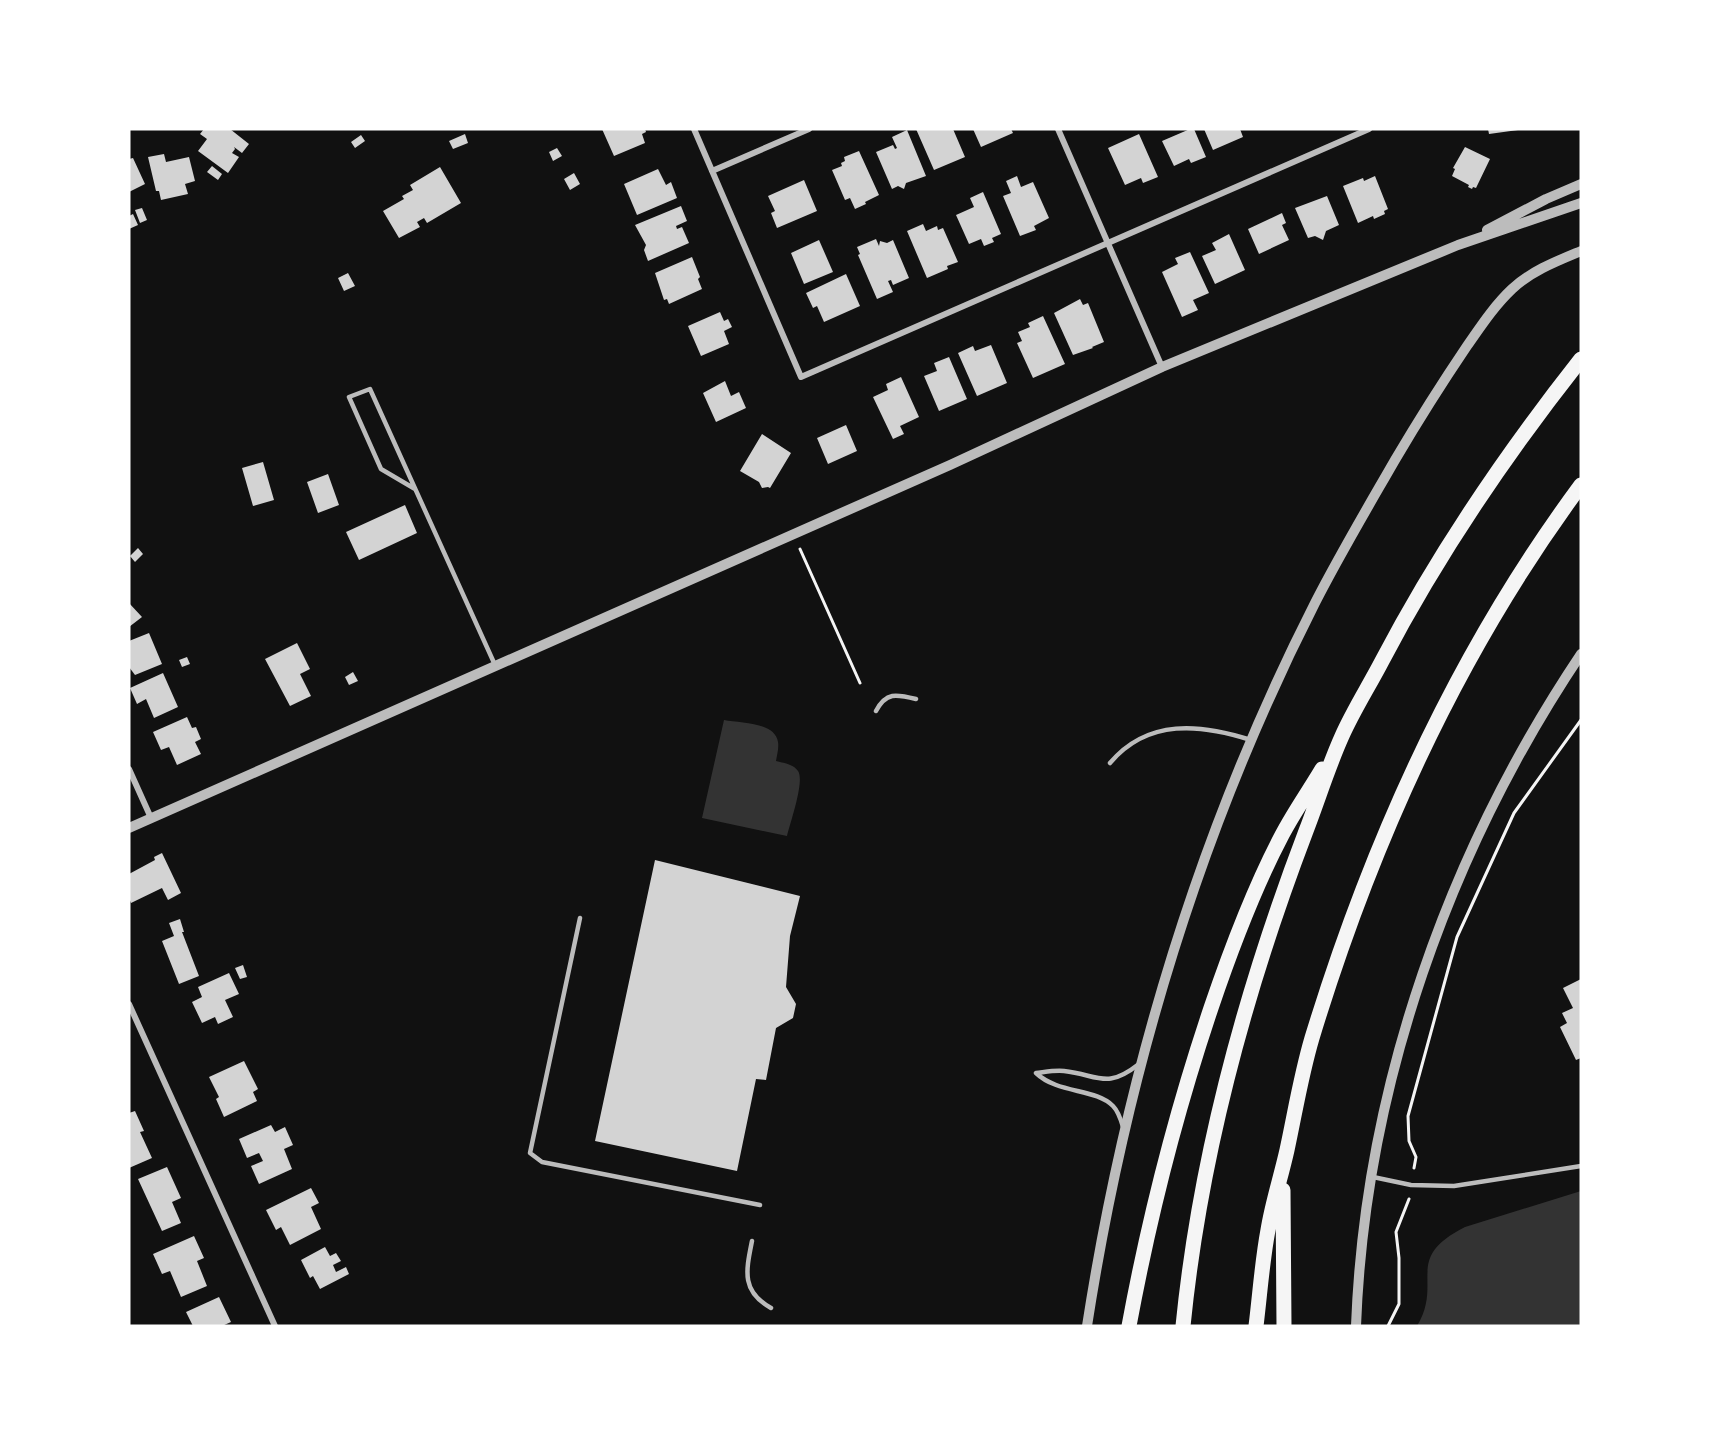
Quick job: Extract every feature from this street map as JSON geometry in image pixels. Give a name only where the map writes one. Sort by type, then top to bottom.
[{"type":"highway","points":[[1129,1326],[1159,1188],[1179,1110],[1241,925],[1282,835],[1342,735],[1403,621],[1444,553],[1495,474],[1581,359]]},
{"type":"highway","points":[[1256,1326],[1268,1229],[1311,1040],[1390,819],[1433,726],[1468,660],[1510,589],[1581,485]]},
{"type":"highway","points":[[1183,1326],[1187,1283],[1202,1189],[1238,1032],[1285,886],[1342,735]]},
{"type":"highway","points":[[1283,1169],[1284,1326]]},
{"type":"street","points":[[694,129],[801,377],[1369,129]]},
{"type":"street","points":[[712,171],[809,129]]},
{"type":"street","points":[[1058,129],[1162,367]]},
{"type":"street","points":[[1458,245],[1546,199],[1581,184]]},
{"type":"street","points":[[129,828],[950,465],[1162,367],[1458,245],[1581,203]]},
{"type":"street","points":[[1087,1326],[1097,1260],[1124,1132],[1163,982],[1210,845],[1251,740],[1310,614],[1347,542],[1451,369],[1490,313],[1513,288],[1536,272],[1581,251]]},
{"type":"street","points":[[1356,1326],[1362,1234],[1371,1177],[1392,1077],[1426,964],[1453,892],[1484,820],[1556,691],[1581,654]]},
{"type":"street","points":[[129,769],[152,818]]},
{"type":"street","points":[[129,1004],[275,1326]]},
{"type":"lane","points":[[416,489],[381,469],[349,397],[370,389],[416,489],[495,665]]},
{"type":"lane","points":[[876,711],[884,699],[891,696],[898,695],[916,699]]},
{"type":"lane","points":[[1110,763],[1116,756],[1143,738],[1157,732],[1186,727],[1220,731],[1251,740]]},
{"type":"lane","points":[[580,918],[530,1153],[542,1162],[760,1205]]},
{"type":"lane","points":[[1124,1132],[1120,1117],[1112,1106],[1096,1097],[1055,1085],[1043,1079],[1036,1072],[1063,1071],[1110,1080],[1126,1074],[1141,1062]]},
{"type":"lane","points":[[1371,1177],[1411,1185],[1454,1186],[1581,1166]]},
{"type":"lane","points":[[752,1241],[747,1260],[747,1278],[750,1289],[759,1301],[771,1308]]},
{"type":"path","points":[[800,549],[860,683]]},
{"type":"path","points":[[1414,1168],[1416,1157],[1409,1141],[1408,1116],[1457,937],[1514,813],[1581,720]]},
{"type":"path","points":[[1388,1326],[1399,1304],[1399,1258],[1396,1232],[1409,1199]]},
{"type":"shaded area","points":[[724,720],[756,725],[771,731],[778,742],[776,761],[791,765],[798,771],[800,784],[787,836],[702,818]]},
{"type":"shaded area","points":[[1581,1191],[1581,1326],[1417,1326],[1427,1296],[1429,1261],[1435,1250],[1446,1239],[1465,1227]]},
{"type":"building","points":[[204,129],[230,129],[249,144],[242,153],[234,147],[232,153],[239,157],[228,173],[198,151],[207,139],[200,134]]},
{"type":"building","points":[[602,129],[645,129],[646,132],[642,134],[645,143],[614,156]]},
{"type":"building","points":[[916,129],[953,129],[965,157],[934,170]]},
{"type":"building","points":[[973,129],[1011,129],[1013,133],[981,147]]},
{"type":"building","points":[[1194,129],[1206,157],[1191,163],[1189,159],[1174,166],[1162,141]]},
{"type":"building","points":[[1204,129],[1240,129],[1243,137],[1213,150]]},
{"type":"building","points":[[1488,129],[1518,129],[1518,130],[1489,134]]},
{"type":"building","points":[[907,130],[926,176],[906,183],[904,189],[898,186],[892,189],[876,152],[893,145],[895,149],[897,148],[892,137]]},
{"type":"building","points":[[465,134],[468,143],[453,149],[449,141]]},
{"type":"building","points":[[1139,134],[1158,177],[1143,183],[1141,178],[1125,185],[1108,148]]},
{"type":"building","points":[[361,135],[365,141],[355,148],[351,142]]},
{"type":"building","points":[[1465,147],[1490,159],[1476,188],[1472,189],[1452,176],[1455,169],[1453,168]]},
{"type":"building","points":[[557,148],[562,156],[553,161],[549,152]]},
{"type":"building","points":[[859,151],[879,195],[855,209],[850,198],[845,200],[832,170],[842,166],[841,163],[845,161],[844,157]]},
{"type":"building","points":[[164,154],[166,162],[189,157],[195,181],[185,184],[188,194],[161,200],[159,191],[156,191],[148,157]]},
{"type":"building","points":[[133,158],[145,184],[129,192],[129,159]]},
{"type":"building","points":[[212,166],[222,174],[218,180],[207,172]]},
{"type":"building","points":[[440,167],[461,203],[427,223],[424,218],[417,222],[420,227],[399,238],[383,211],[404,199],[402,196],[413,190],[410,185]]},
{"type":"building","points":[[658,169],[666,185],[671,182],[677,198],[637,215],[624,184]]},
{"type":"building","points":[[574,173],[580,184],[570,190],[564,179]]},
{"type":"building","points":[[1017,176],[1021,187],[1033,182],[1049,218],[1034,226],[1036,230],[1020,236],[1003,196],[1011,193],[1006,181]]},
{"type":"building","points":[[1375,176],[1388,209],[1384,211],[1385,214],[1374,219],[1373,216],[1358,223],[1343,186]]},
{"type":"building","points":[[804,180],[817,211],[777,228],[771,213],[775,211],[768,196]]},
{"type":"building","points":[[983,192],[1001,234],[992,238],[994,242],[984,246],[981,239],[969,244],[956,215],[974,207],[970,198]]},
{"type":"building","points":[[1327,196],[1339,225],[1326,231],[1323,240],[1315,236],[1308,238],[1295,208]]},
{"type":"building","points":[[681,206],[687,221],[676,226],[677,229],[682,227],[689,243],[648,261],[644,250],[646,245],[635,225]]},
{"type":"building","points":[[142,208],[147,220],[140,223],[135,210]]},
{"type":"building","points":[[1282,213],[1286,223],[1282,225],[1289,240],[1259,254],[1248,229]]},
{"type":"building","points":[[133,214],[138,225],[129,229],[129,216]]},
{"type":"building","points":[[923,224],[926,231],[937,226],[938,230],[943,228],[958,262],[927,278],[907,231]]},
{"type":"building","points":[[1229,234],[1245,270],[1215,284],[1202,256],[1216,250],[1212,243]]},
{"type":"building","points":[[876,239],[879,246],[880,241],[887,243],[893,240],[909,278],[893,285],[891,280],[888,281],[893,292],[877,299],[858,255],[860,254],[857,247]]},
{"type":"building","points":[[819,240],[833,272],[804,284],[791,253]]},
{"type":"building","points":[[1190,252],[1209,293],[1193,300],[1198,310],[1182,317],[1162,272],[1178,264],[1175,258]]},
{"type":"building","points":[[692,257],[702,289],[669,304],[667,299],[664,300],[655,273]]},
{"type":"building","points":[[348,273],[355,286],[344,291],[338,278]]},
{"type":"building","points":[[846,274],[860,306],[824,322],[817,306],[813,308],[806,293]]},
{"type":"building","points":[[1080,299],[1083,305],[1088,303],[1104,342],[1073,355],[1054,313]]},
{"type":"building","points":[[720,312],[724,321],[728,319],[732,327],[724,331],[729,344],[701,356],[688,326]]},
{"type":"building","points":[[1043,316],[1065,364],[1033,378],[1017,343],[1022,341],[1018,332],[1030,327],[1028,323]]},
{"type":"building","points":[[991,345],[1007,383],[977,396],[958,353],[973,346],[975,351]]},
{"type":"building","points":[[949,357],[967,399],[939,411],[924,376],[937,371],[934,363]]},
{"type":"building","points":[[901,377],[919,417],[900,426],[904,434],[893,439],[873,397],[888,390],[886,384]]},
{"type":"building","points":[[725,381],[731,396],[739,392],[746,408],[716,422],[703,393]]},
{"type":"building","points":[[846,425],[857,451],[828,464],[817,438]]},
{"type":"building","points":[[762,434],[791,453],[770,488],[762,488],[759,482],[740,471]]},
{"type":"building","points":[[263,462],[274,500],[253,506],[242,468]]},
{"type":"building","points":[[328,474],[339,505],[318,513],[307,482]]},
{"type":"building","points":[[405,505],[417,533],[359,560],[346,532]]},
{"type":"building","points":[[138,548],[143,554],[135,562],[130,556]]},
{"type":"building","points":[[129,603],[142,617],[129,627]]},
{"type":"building","points":[[149,633],[162,664],[135,675],[129,667],[129,641]]},
{"type":"building","points":[[297,643],[310,669],[300,674],[311,696],[290,706],[265,659]]},
{"type":"building","points":[[187,657],[190,664],[182,667],[179,660]]},
{"type":"building","points":[[353,672],[358,681],[349,685],[345,677]]},
{"type":"building","points":[[163,673],[178,707],[154,718],[146,699],[137,704],[130,688]]},
{"type":"building","points":[[187,717],[192,728],[196,727],[201,739],[195,742],[201,754],[177,765],[169,747],[161,750],[153,732]]},
{"type":"building","points":[[162,853],[181,893],[168,900],[162,888],[131,903],[129,874],[155,860],[154,857]]},
{"type":"building","points":[[655,860],[800,896],[790,936],[786,987],[796,1004],[793,1018],[776,1028],[766,1080],[756,1079],[737,1171],[595,1141]]},
{"type":"building","points":[[180,919],[184,932],[182,932],[199,976],[179,984],[162,941],[174,936],[169,923]]},
{"type":"building","points":[[243,965],[247,977],[240,979],[235,968]]},
{"type":"building","points":[[229,973],[239,994],[225,1000],[233,1017],[218,1024],[215,1017],[202,1023],[192,1002],[202,997],[198,987]]},
{"type":"building","points":[[1581,979],[1581,1058],[1576,1060],[1560,1027],[1567,1023],[1562,1013],[1573,1008],[1563,988]]},
{"type":"building","points":[[244,1061],[258,1089],[253,1092],[257,1101],[224,1117],[216,1099],[219,1097],[209,1077]]},
{"type":"building","points":[[135,1111],[144,1131],[140,1132],[152,1158],[129,1168],[129,1113]]},
{"type":"building","points":[[271,1125],[275,1132],[285,1127],[293,1145],[284,1149],[292,1169],[259,1184],[251,1166],[263,1161],[259,1153],[247,1158],[239,1139]]},
{"type":"building","points":[[167,1167],[181,1198],[172,1202],[181,1223],[162,1231],[138,1179]]},
{"type":"building","points":[[311,1188],[319,1203],[311,1207],[321,1229],[290,1245],[281,1227],[276,1230],[266,1210]]},
{"type":"building","points":[[194,1236],[204,1258],[197,1261],[207,1286],[181,1297],[170,1271],[162,1274],[153,1254]]},
{"type":"building","points":[[325,1247],[330,1256],[336,1253],[341,1261],[333,1265],[336,1272],[346,1267],[349,1274],[320,1289],[313,1276],[310,1278],[301,1260]]},
{"type":"building","points":[[219,1297],[231,1322],[222,1326],[193,1326],[186,1312]]}]
